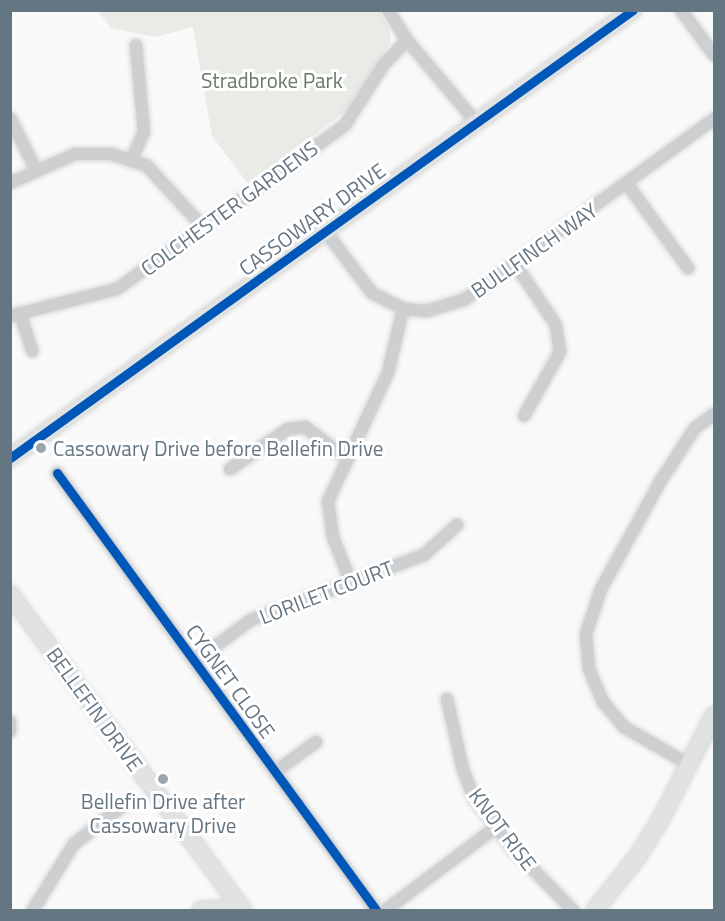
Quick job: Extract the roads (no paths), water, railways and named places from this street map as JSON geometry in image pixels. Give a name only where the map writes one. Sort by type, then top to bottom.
[{"type":"street","points":[[388,10],[407,40],[476,121]]},
{"type":"street","name":"CASSOWARY DRIVE","points":[[11,459],[476,121],[633,10]]},
{"type":"street","points":[[681,10],[714,55]]},
{"type":"street","name":"COLCHESTER GARDENS","points":[[15,314],[117,289],[345,125],[384,64],[407,40]]},
{"type":"street","points":[[131,161],[144,132],[136,45]]},
{"type":"street","points":[[10,118],[36,170]]},
{"type":"street","name":"BULLFINCH WAY","points":[[326,232],[372,292],[403,309],[427,311],[464,300],[714,119]]},
{"type":"street","points":[[10,183],[75,154],[111,154],[147,166],[203,227]]},
{"type":"street","points":[[627,184],[688,268]]},
{"type":"street","points":[[515,264],[556,325],[560,352],[524,416]]},
{"type":"street","points":[[351,583],[333,537],[328,501],[345,457],[388,373],[403,309]]},
{"type":"street","points":[[15,314],[32,351]]},
{"type":"street","points":[[690,765],[624,728],[603,702],[589,669],[586,634],[601,589],[660,482],[695,428],[714,414]]},
{"type":"street","points":[[230,469],[288,429],[304,427],[345,457]]},
{"type":"street","name":"CYGNET CLOSE","points":[[57,473],[376,910]]},
{"type":"street","name":"LORILET COURT","points":[[195,661],[251,620],[424,555],[457,525]]},
{"type":"street","name":"BELLEFIN DRIVE","points":[[10,594],[242,909]]},
{"type":"street","name":"KNOT RISE","points":[[447,699],[463,770],[475,799],[496,827],[573,910]]},
{"type":"street","points":[[595,910],[638,855],[690,765],[714,715]]},
{"type":"street","points":[[10,722],[10,731]]},
{"type":"street","points":[[275,772],[316,742]]},
{"type":"street","points":[[33,910],[74,844],[124,804]]},
{"type":"street","points":[[386,910],[496,827]]},
{"type":"street","points":[[201,910],[223,882]]},
{"type":"street","points":[[201,910],[242,909]]},
{"type":"place","name":"Cassowary Drive before Bellefin Drive","points":[[41,448]]},
{"type":"place","name":"Bellefin Drive after Cassowary Drive","points":[[163,779]]},
{"type":"park label","name":"Stradbroke Park","points":[[272,80]]}]
